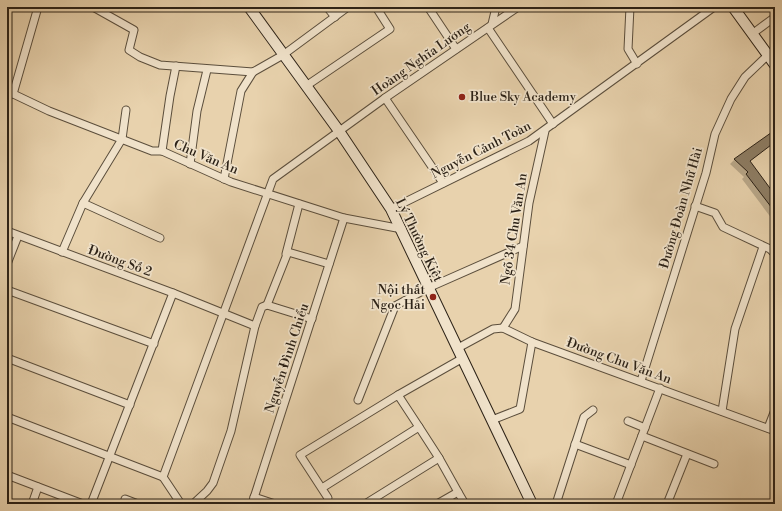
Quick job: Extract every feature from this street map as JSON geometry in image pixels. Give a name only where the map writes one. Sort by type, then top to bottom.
[{"type":"street","points":[[10,92],[38,7]]},
{"type":"street","points":[[94,7],[95,10],[134,30],[129,50],[140,57],[160,65],[207,70],[253,72]]},
{"type":"street","name":"Lý Thường Kiệt","points":[[249,7],[339,131],[391,208],[532,504]]},
{"type":"street","points":[[327,7],[335,17]]},
{"type":"street","points":[[224,179],[241,91],[253,72],[283,55],[348,7]]},
{"type":"street","points":[[306,86],[390,29],[376,7]]},
{"type":"street","points":[[428,7],[456,49]]},
{"type":"street","points":[[434,15],[436,7]]},
{"type":"street","points":[[496,7],[490,26],[554,124]]},
{"type":"street","name":"Hoàng Nghĩa Lương","points":[[163,477],[224,314],[271,182],[277,176],[385,98],[518,7]]},
{"type":"street","points":[[630,7],[628,49],[637,64]]},
{"type":"street","name":"Nguyễn Cảnh Toàn","points":[[391,208],[529,141],[545,131],[714,7]]},
{"type":"street","points":[[732,7],[775,65]]},
{"type":"street","points":[[752,34],[775,17]]},
{"type":"street","name":"Đường Đoàn Nhữ Hài","points":[[641,381],[696,206],[706,173],[712,144],[722,116],[745,76],[768,55]]},
{"type":"street","points":[[162,151],[176,66]]},
{"type":"street","points":[[190,164],[197,111],[207,70]]},
{"type":"street","name":"Chu Văn An","points":[[10,92],[49,111],[152,151],[162,151],[224,179],[344,218],[402,229]]},
{"type":"street","points":[[385,98],[443,183]]},
{"type":"street","points":[[62,252],[83,203],[122,139],[126,110]]},
{"type":"street","name":"Ngõ 34 Chu Văn An","points":[[503,328],[515,309],[529,203],[545,131]]},
{"type":"street","points":[[83,203],[160,238]]},
{"type":"street","points":[[192,504],[211,488],[224,453],[236,414],[255,326],[262,307],[267,305],[286,254],[299,204]]},
{"type":"street","points":[[696,206],[712,211],[723,227],[770,249],[775,254]]},
{"type":"street","name":"Nguyễn Đình Chiểu","points":[[253,500],[344,218]]},
{"type":"street","name":"Đường Số 2","points":[[7,231],[174,293],[255,326]]},
{"type":"street","points":[[7,264],[18,236]]},
{"type":"street","points":[[358,400],[393,310],[397,304],[428,288],[523,246]]},
{"type":"street","points":[[722,411],[736,329],[763,247]]},
{"type":"street","points":[[286,254],[290,252],[330,264]]},
{"type":"street","points":[[7,290],[154,344]]},
{"type":"street","points":[[91,504],[174,293]]},
{"type":"street","points":[[267,305],[312,319]]},
{"type":"street","points":[[458,348],[493,329],[503,328]]},
{"type":"street","name":"Đường Chu Văn An","points":[[503,328],[532,342],[772,430]]},
{"type":"street","points":[[492,420],[520,409],[532,342]]},
{"type":"street","points":[[7,358],[130,406]]},
{"type":"street","points":[[328,502],[322,488],[300,455],[398,395],[463,358]]},
{"type":"street","points":[[616,504],[660,388]]},
{"type":"street","points":[[398,395],[439,458],[465,504]]},
{"type":"street","points":[[556,504],[584,417],[593,410]]},
{"type":"street","points":[[772,430],[775,410]]},
{"type":"street","points":[[7,417],[163,477],[181,504]]},
{"type":"street","points":[[628,421],[645,428]]},
{"type":"street","points":[[322,488],[419,427]]},
{"type":"street","points":[[642,436],[714,464]]},
{"type":"street","points":[[575,444],[631,465]]},
{"type":"street","points":[[667,504],[687,454]]},
{"type":"street","points":[[365,504],[439,458]]},
{"type":"street","points":[[7,475],[83,504]]},
{"type":"street","points":[[32,504],[38,487]]},
{"type":"street","points":[[438,504],[458,492]]},
{"type":"street","points":[[125,499],[138,504]]},
{"type":"street","points":[[253,500],[275,504]]},
{"type":"building","points":[[775,130],[775,142],[750,161],[775,195],[775,212],[746,174],[748,172],[734,159]]},
{"type":"place","name":"Blue Sky Academy","points":[[462,97]]},
{"type":"place","name":"Nội thất Ngọc Hải","points":[[433,297]]}]
